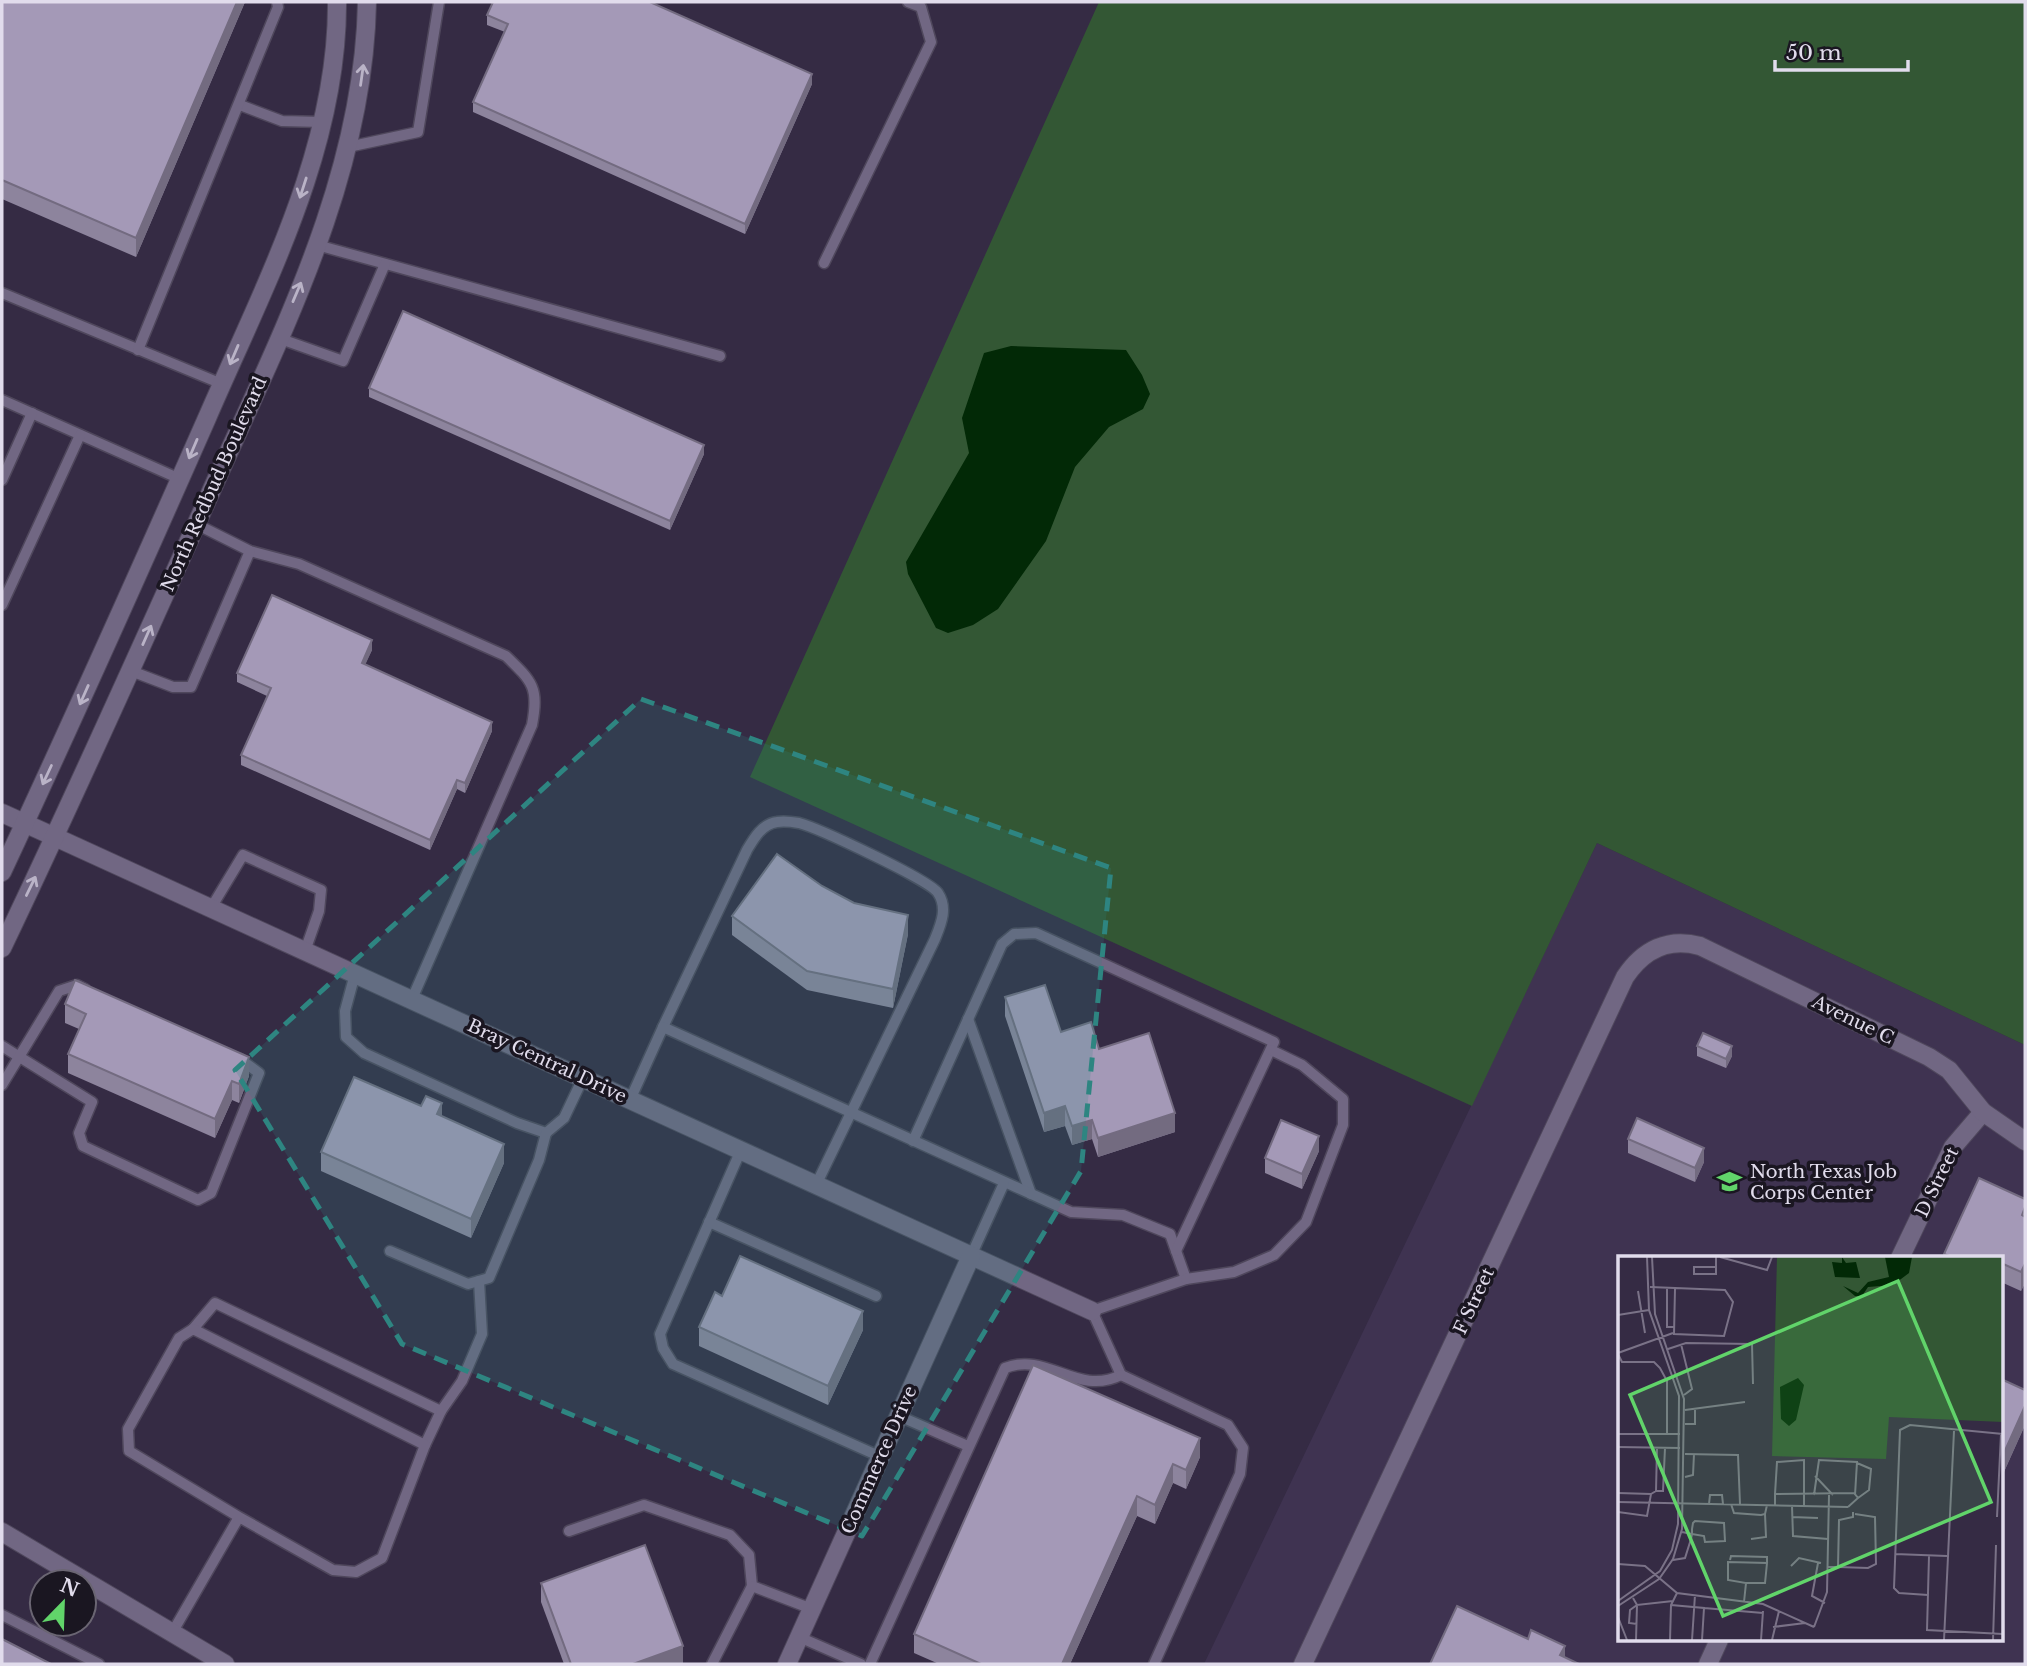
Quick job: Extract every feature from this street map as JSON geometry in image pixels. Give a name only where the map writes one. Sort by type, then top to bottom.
[{"type":"street","name":"North Redbud Boulevard","points":[[2,872],[180,479],[292,219],[322,122],[332,70],[337,2]]},
{"type":"street","name":"North Redbud Boulevard","points":[[2,948],[131,671],[317,245],[350,138],[365,54],[367,2]]},
{"type":"street","points":[[322,122],[350,138]]},
{"type":"street","points":[[171,498],[199,518]]},
{"type":"street","name":"Bray Central Drive","points":[[2,813],[1092,1311]]},
{"type":"street","name":"Avenue C","points":[[1657,947],[1677,943],[1700,946],[1929,1057],[1949,1070],[1983,1112],[2025,1142]]},
{"type":"street","name":"F Street","points":[[1304,1664],[1625,977],[1639,960],[1657,947]]},
{"type":"street","name":"D Street","points":[[1901,1256],[1946,1159],[1961,1136],[1983,1112]]},
{"type":"street","name":"Commerce Drive","points":[[787,1664],[971,1256]]},
{"type":"street","points":[[2,1532],[225,1664]]},
{"type":"street","points":[[1708,1664],[1718,1642]]},
{"type":"lane","points":[[138,350],[240,105],[278,7],[276,2]]},
{"type":"lane","points":[[350,138],[418,132],[439,2]]},
{"type":"lane","points":[[824,263],[931,42],[921,8],[908,2]]},
{"type":"lane","points":[[240,105],[282,121],[322,122]]},
{"type":"lane","points":[[317,245],[720,356]]},
{"type":"lane","points":[[278,338],[343,361],[385,264]]},
{"type":"lane","points":[[2,293],[222,384]]},
{"type":"lane","points":[[2,400],[180,479]]},
{"type":"lane","points":[[2,480],[32,414]]},
{"type":"lane","points":[[2,605],[80,435]]},
{"type":"lane","points":[[199,518],[250,551],[299,564],[506,656],[531,680],[537,700],[532,725],[412,999]]},
{"type":"lane","points":[[131,671],[173,687],[191,687],[250,551]]},
{"type":"lane","points":[[630,1100],[747,850],[760,830],[776,822],[799,823],[912,874],[937,891],[944,905],[942,921],[816,1185]]},
{"type":"lane","points":[[211,908],[243,855],[321,890],[319,911],[305,951]]},
{"type":"lane","points":[[913,1141],[1002,944],[1014,934],[1036,933],[1274,1042],[1176,1251]]},
{"type":"lane","points":[[355,974],[345,1012],[346,1037],[365,1053],[517,1123],[546,1133]]},
{"type":"lane","points":[[2,1085],[59,991],[77,985],[102,997]]},
{"type":"lane","points":[[968,1019],[1031,1194]]},
{"type":"lane","points":[[663,1027],[1071,1212],[1123,1215],[1170,1234],[1186,1279]]},
{"type":"lane","points":[[2,1046],[92,1102],[79,1133],[83,1146],[198,1200],[211,1193],[259,1073],[228,1054]]},
{"type":"lane","points":[[1154,1664],[1240,1474],[1243,1448],[1228,1425],[1121,1375],[1092,1311],[1186,1279],[1234,1272],[1274,1255],[1306,1222],[1343,1125],[1343,1099],[1302,1065],[1270,1050]]},
{"type":"lane","points":[[390,1251],[468,1284],[489,1278],[539,1160],[546,1133],[564,1118],[583,1078]]},
{"type":"lane","points":[[741,1150],[660,1334],[663,1348],[673,1364],[881,1457]]},
{"type":"lane","points":[[971,1256],[1004,1183]]},
{"type":"lane","points":[[709,1223],[876,1296]]},
{"type":"lane","points":[[441,1411],[215,1303],[193,1329],[179,1338],[128,1429],[129,1451],[333,1570],[356,1572],[382,1558],[425,1446],[441,1411],[462,1381],[482,1334],[479,1281]]},
{"type":"lane","points":[[193,1329],[425,1446]]},
{"type":"lane","points":[[870,1664],[1005,1368],[1019,1363],[1033,1364],[1098,1384],[1121,1375]]},
{"type":"lane","points":[[899,1416],[968,1446]]},
{"type":"lane","points":[[569,1531],[645,1505],[730,1535],[749,1555],[752,1586],[712,1664]]},
{"type":"lane","points":[[172,1633],[239,1517]]},
{"type":"lane","points":[[752,1586],[812,1609]]},
{"type":"lane","points":[[2,1615],[99,1664]]},
{"type":"lane","points":[[799,1637],[861,1664]]},
{"type":"highlighted area","points":[[641,699],[1111,868],[1081,1171],[862,1536],[402,1344],[235,1070]]},
{"type":"shaded area","points":[[1099,2],[2025,2],[2025,1045],[1597,843],[1472,1106],[750,777]]},
{"type":"shaded area","points":[[1011,346],[1126,350],[1150,394],[1143,409],[1109,427],[1075,467],[1046,541],[998,609],[973,625],[948,633],[936,628],[908,574],[906,562],[969,453],[962,418],[984,353]]},
{"type":"shaded area","name":"North Texas Job Corps Center","points":[[1597,843],[2025,1045],[2025,1664],[1204,1664]]},
{"type":"building","points":[[2,2],[237,2],[136,238],[2,180]]},
{"type":"building","points":[[493,2],[650,2],[812,74],[745,224],[473,102],[508,24],[487,15]]},
{"type":"building","points":[[403,311],[704,445],[670,521],[369,388]]},
{"type":"building","points":[[272,595],[372,640],[362,663],[492,722],[465,783],[457,780],[430,840],[241,755],[271,688],[237,673]]},
{"type":"building","points":[[777,854],[822,886],[854,903],[908,915],[893,989],[807,971],[732,916]]},
{"type":"building","points":[[75,980],[249,1057],[239,1084],[232,1081],[215,1119],[68,1054],[86,1014],[65,1004]]},
{"type":"building","points":[[1045,985],[1061,1032],[1091,1022],[1099,1049],[1149,1033],[1175,1113],[1098,1138],[1092,1120],[1072,1126],[1065,1106],[1044,1113],[1005,997]]},
{"type":"building","points":[[1703,1033],[1732,1046],[1726,1059],[1697,1046]]},
{"type":"building","points":[[354,1077],[421,1106],[426,1096],[442,1103],[437,1114],[504,1144],[471,1219],[321,1152]]},
{"type":"building","points":[[1637,1118],[1704,1148],[1695,1168],[1628,1139]]},
{"type":"building","points":[[1281,1120],[1319,1136],[1302,1174],[1265,1158]]},
{"type":"building","points":[[1979,1178],[2025,1199],[2022,1215],[2025,1217],[2025,1264],[2021,1272],[2002,1263],[2002,1256],[1944,1254]]},
{"type":"building","points":[[740,1256],[863,1311],[828,1386],[699,1327],[715,1292],[722,1296]]},
{"type":"building","points":[[1033,1365],[1200,1438],[1186,1470],[1173,1464],[1155,1505],[1137,1496],[1062,1664],[981,1664],[914,1634]]},
{"type":"building","points":[[2002,1379],[2025,1390],[2025,1406],[2003,1455]]},
{"type":"building","points":[[645,1545],[683,1646],[633,1664],[571,1664],[541,1583]]},
{"type":"building","points":[[1457,1606],[1528,1639],[1531,1630],[1565,1646],[1560,1655],[1579,1664],[1430,1664]]},
{"type":"building","points":[[2,1639],[51,1664],[2,1664]]},
{"type":"place","name":"North Texas Job Corps Center","points":[[1730,1182]]}]
